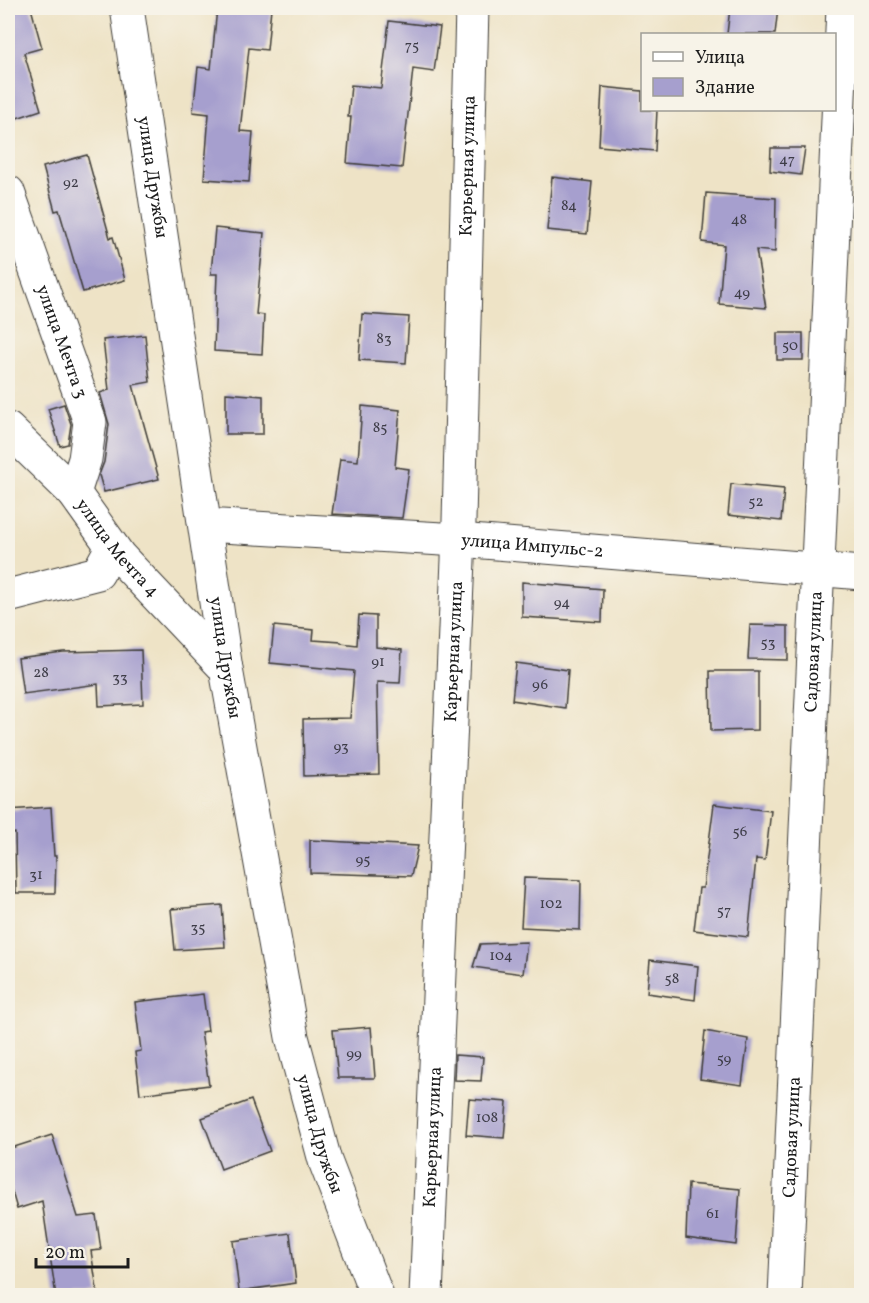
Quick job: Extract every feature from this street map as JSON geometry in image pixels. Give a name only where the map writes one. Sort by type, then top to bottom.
[{"type":"street","name":"улица Дружбы","points":[[127,8],[226,669],[292,1037],[325,1161],[377,1296]]},
{"type":"street","name":"Карьерная улица","points":[[426,1296],[459,540],[472,8]]},
{"type":"street","name":"Садовая улица","points":[[785,1296],[843,8]]},
{"type":"street","name":"улица Мечта 3","points":[[8,192],[90,423],[85,459],[74,493]]},
{"type":"street","name":"улица Мечта 4","points":[[8,429],[74,493],[112,547],[226,669]]},
{"type":"street","name":"улица Импульс-2","points":[[205,525],[459,540],[861,573]]},
{"type":"street","points":[[8,596],[98,573],[112,547]]},
{"type":"building","points":[[8,8],[31,8],[42,48],[24,53],[41,110],[8,121]]},
{"type":"building","points":[[217,8],[271,8],[267,50],[249,48],[240,131],[253,132],[249,182],[204,179],[209,114],[193,112],[198,67],[211,69]]},
{"type":"building","points":[[730,8],[778,8],[775,33],[727,33]]},
{"type":"building","points":[[389,21],[440,27],[434,72],[413,69],[402,168],[347,163],[351,85],[381,88]]},
{"type":"building","points":[[602,87],[641,91],[641,111],[657,111],[655,151],[599,146]]},
{"type":"building","points":[[771,148],[805,148],[801,175],[770,171]]},
{"type":"building","points":[[87,155],[110,238],[113,237],[125,280],[83,292],[59,210],[55,211],[43,167]]},
{"type":"building","points":[[552,177],[592,182],[587,234],[547,230]]},
{"type":"building","points":[[706,193],[776,198],[775,252],[756,250],[766,308],[719,304],[724,245],[702,242]]},
{"type":"building","points":[[215,228],[264,233],[256,314],[264,315],[262,354],[214,351],[217,274],[211,274]]},
{"type":"building","points":[[362,314],[409,317],[406,363],[359,360]]},
{"type":"building","points":[[777,333],[803,333],[803,360],[777,360]]},
{"type":"building","points":[[145,335],[150,382],[133,385],[159,479],[104,492],[99,475],[104,462],[109,424],[100,393],[109,390],[103,340]]},
{"type":"building","points":[[226,393],[263,396],[263,434],[226,434]]},
{"type":"building","points":[[64,404],[71,424],[68,444],[60,446],[48,409]]},
{"type":"building","points":[[362,406],[400,410],[395,467],[409,469],[402,518],[332,514],[340,459],[358,461]]},
{"type":"building","points":[[731,484],[784,489],[781,521],[728,515]]},
{"type":"building","points":[[522,582],[603,589],[602,622],[522,617]]},
{"type":"building","points":[[359,615],[376,616],[376,647],[402,650],[400,683],[377,682],[379,774],[304,776],[303,719],[350,718],[354,671],[270,663],[274,626],[314,630],[313,640],[357,645]]},
{"type":"building","points":[[750,625],[788,626],[788,660],[748,659]]},
{"type":"building","points":[[141,650],[143,704],[99,706],[98,684],[23,694],[18,658],[63,652]]},
{"type":"building","points":[[516,663],[568,670],[565,708],[512,700]]},
{"type":"building","points":[[710,671],[758,671],[758,730],[711,731]]},
{"type":"building","points":[[714,804],[771,811],[765,860],[756,859],[748,937],[694,930],[699,888],[703,888]]},
{"type":"building","points":[[51,807],[54,856],[56,856],[55,893],[16,893],[15,833],[8,834],[8,810]]},
{"type":"building","points":[[310,840],[418,846],[411,876],[310,873]]},
{"type":"building","points":[[524,878],[581,880],[580,930],[521,927]]},
{"type":"building","points":[[222,905],[225,947],[175,950],[171,909]]},
{"type":"building","points":[[527,942],[523,974],[473,967],[480,944]]},
{"type":"building","points":[[650,960],[698,966],[695,1000],[647,993]]},
{"type":"building","points":[[203,994],[208,1031],[201,1032],[209,1085],[140,1094],[135,1052],[141,1051],[135,1002]]},
{"type":"building","points":[[371,1027],[375,1078],[338,1078],[333,1030]]},
{"type":"building","points":[[705,1031],[748,1039],[742,1085],[700,1079]]},
{"type":"building","points":[[455,1055],[483,1057],[481,1081],[454,1080]]},
{"type":"building","points":[[469,1099],[507,1102],[504,1138],[466,1135]]},
{"type":"building","points":[[251,1100],[270,1151],[221,1169],[202,1118]]},
{"type":"building","points":[[52,1135],[78,1217],[96,1215],[101,1250],[91,1251],[98,1296],[56,1296],[42,1201],[17,1209],[8,1178],[8,1149]]},
{"type":"building","points":[[688,1184],[740,1189],[736,1245],[686,1238]]},
{"type":"building","points":[[290,1233],[296,1283],[239,1291],[233,1241]]}]
